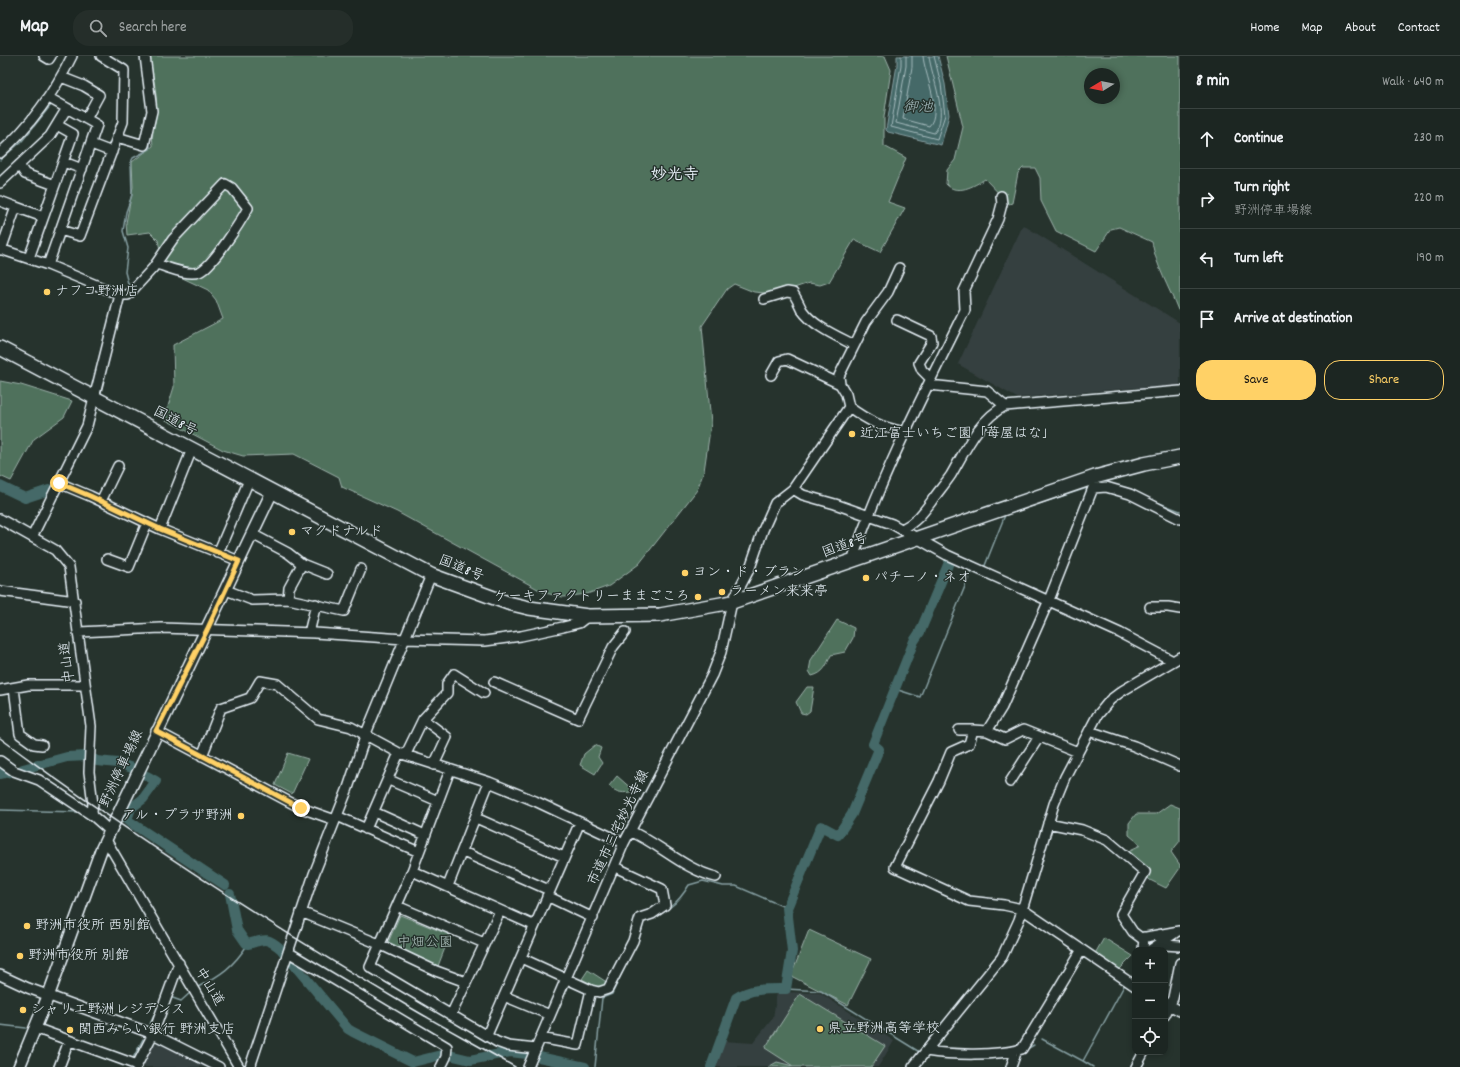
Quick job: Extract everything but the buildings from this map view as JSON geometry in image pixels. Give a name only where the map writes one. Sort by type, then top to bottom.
[{"type":"highway","name":"国道8号","points":[[0,348],[431,575],[508,603],[529,608],[588,616],[660,615],[732,602],[1095,477],[1144,464],[1180,457]]},
{"type":"main road","name":"野洲停車場線","points":[[19,1067],[49,994],[91,873],[156,731],[207,630],[272,492]]},
{"type":"street","points":[[44,56],[49,59],[51,56]]},
{"type":"street","points":[[0,153],[15,140],[49,98],[72,56]]},
{"type":"street","points":[[60,230],[80,236],[123,122],[124,70],[101,56]]},
{"type":"street","points":[[117,137],[144,145],[152,111],[145,56]]},
{"type":"street","points":[[61,77],[84,86],[99,95],[86,119]]},
{"type":"street","points":[[48,265],[97,126],[49,98]]},
{"type":"street","points":[[0,182],[50,136],[67,108]]},
{"type":"street","points":[[29,258],[74,134],[57,125]]},
{"type":"street","points":[[91,144],[112,152]]},
{"type":"street","points":[[64,162],[82,169]]},
{"type":"street","points":[[19,165],[25,174],[55,185]]},
{"type":"street","points":[[16,207],[1,249],[48,265],[120,295],[128,296],[156,264],[173,239],[225,184],[232,188],[248,208],[211,263],[199,272],[188,273],[156,264]]},
{"type":"street","points":[[854,559],[854,555],[868,516],[888,468],[964,310],[964,291],[998,219],[1002,204],[1002,196]]},
{"type":"street","points":[[0,201],[43,217]]},
{"type":"street","points":[[898,268],[888,292],[866,322],[839,376],[840,384],[846,394],[849,407],[867,421],[883,427],[905,432]]},
{"type":"street","points":[[764,299],[787,292],[793,293],[799,300],[802,310],[816,323],[854,345]]},
{"type":"street","points":[[32,537],[87,426],[120,295]]},
{"type":"street","points":[[897,320],[931,336],[932,342],[920,363],[922,370],[930,382],[987,391],[1004,406]]},
{"type":"street","points":[[771,376],[779,361],[787,359],[840,384]]},
{"type":"street","points":[[902,529],[918,520],[950,475],[960,457],[981,427],[994,411],[1004,406],[1180,391]]},
{"type":"street","name":"市道市三宅妙光寺線","points":[[528,1067],[624,843],[712,675],[722,652],[732,602],[750,568],[763,530],[775,503],[793,489],[849,407]]},
{"type":"street","points":[[160,529],[192,450]]},
{"type":"street","points":[[101,501],[118,466]]},
{"type":"street","points":[[218,553],[250,480]]},
{"type":"street","points":[[59,483],[160,529],[239,561]]},
{"type":"street","points":[[987,731],[1002,707],[1049,600],[1092,488],[1106,486],[1130,494],[1180,519]]},
{"type":"street","points":[[793,489],[803,495],[835,504],[902,529],[947,554],[1120,633],[1178,657]]},
{"type":"street","name":"中山道","points":[[1,522],[55,550],[66,563],[70,574],[91,726],[90,782],[94,816]]},
{"type":"street","points":[[107,559],[129,567],[147,523]]},
{"type":"street","points":[[252,534],[288,553],[302,564],[326,574]]},
{"type":"street","points":[[288,600],[289,588],[302,564]]},
{"type":"street","points":[[226,590],[252,600],[288,600],[316,604],[344,611],[361,569]]},
{"type":"street","points":[[250,1067],[301,912],[366,736],[431,575]]},
{"type":"street","points":[[0,591],[75,602]]},
{"type":"street","points":[[310,633],[316,604]]},
{"type":"street","points":[[1150,608],[1168,607],[1180,609]]},
{"type":"street","points":[[79,632],[161,628],[310,633],[404,639],[499,640],[579,623],[588,616]]},
{"type":"street","points":[[494,682],[578,718],[612,647],[625,632]]},
{"type":"street","points":[[913,1067],[995,968],[1009,944],[1022,909],[1048,823],[1065,778],[1097,716],[1110,700],[1122,691],[1178,657]]},
{"type":"street","points":[[366,829],[403,754],[423,719],[441,702],[446,693],[447,684],[454,674],[484,693]]},
{"type":"street","points":[[202,756],[221,708],[250,698],[260,681],[277,684],[318,719],[351,727],[403,754],[489,782],[535,801],[624,843]]},
{"type":"street","points":[[0,690],[28,685],[85,685]]},
{"type":"street","points":[[14,688],[20,734],[34,744],[42,745]]},
{"type":"street","points":[[423,719],[447,737],[434,765]]},
{"type":"street","points":[[959,730],[987,731],[1005,739],[1023,730],[1078,752]]},
{"type":"street","points":[[973,730],[969,744],[951,752],[939,781],[895,867],[969,901],[1004,905],[1022,909],[1081,951],[1132,984]]},
{"type":"street","points":[[156,731],[301,808],[336,818],[366,829],[419,852]]},
{"type":"street","points":[[1089,731],[1134,746],[1180,766]]},
{"type":"street","points":[[1010,782],[1039,737]]},
{"type":"street","points":[[0,761],[14,771],[39,780],[94,816],[108,836]]},
{"type":"street","points":[[450,770],[398,906],[370,967],[497,1042],[508,1046],[536,1049]]},
{"type":"street","points":[[389,780],[438,802]]},
{"type":"street","points":[[448,886],[463,852],[489,782]]},
{"type":"street","points":[[374,812],[425,835]]},
{"type":"street","points":[[476,818],[564,857]]},
{"type":"street","points":[[487,1035],[521,958],[533,925],[580,822]]},
{"type":"street","points":[[1048,823],[1082,830],[1107,840],[1145,872],[1121,914],[1137,936],[1144,937],[1179,930]]},
{"type":"street","points":[[630,832],[648,839],[696,870],[716,877]]},
{"type":"street","name":"中山道","points":[[108,836],[239,1067]]},
{"type":"street","points":[[463,852],[548,893],[593,918]]},
{"type":"street","points":[[521,958],[591,990],[599,992],[608,989],[633,941],[640,918],[652,914],[665,905],[662,889],[615,867]]},
{"type":"street","points":[[412,871],[533,925]]},
{"type":"street","points":[[398,906],[484,943]]},
{"type":"street","points":[[451,1015],[500,911]]},
{"type":"street","points":[[301,912],[380,944],[436,971],[466,982]]},
{"type":"street","points":[[1154,947],[1179,930]]},
{"type":"street","points":[[1143,947],[1144,937]]},
{"type":"street","points":[[1161,942],[1164,945],[1180,946]]},
{"type":"street","points":[[926,1051],[950,1054],[1022,1049],[1081,951]]},
{"type":"street","points":[[288,952],[447,1047],[442,1067]]},
{"type":"street","points":[[35,1028],[134,1064],[153,1034],[179,963]]},
{"type":"street","points":[[1180,964],[1168,1004],[1180,1011]]},
{"type":"street","points":[[0,975],[153,1034],[219,1067]]},
{"type":"street","points":[[540,1038],[578,1045],[591,990]]},
{"type":"street","points":[[504,996],[550,1016]]},
{"type":"street","points":[[59,1067],[69,1041]]},
{"type":"street","points":[[1011,1067],[1018,1050]]},
{"type":"street","points":[[1136,1067],[1142,1055]]},
{"type":"shaded area","points":[[1023,225],[1180,323],[1180,388],[1136,388],[1017,398],[958,364]]},
{"type":"shaded area","name":"県立野洲高等学校","points":[[777,992],[820,993],[894,1041],[878,1067],[714,1067],[723,1041],[753,1043],[773,1018]]},
{"type":"shaded area","points":[[158,1043],[207,1067],[143,1067],[154,1044]]},
{"type":"green space","points":[[149,56],[885,56],[891,70],[884,117],[884,146],[906,158],[888,202],[905,208],[880,252],[854,240],[829,282],[820,285],[809,283],[776,294],[754,292],[734,284],[727,289],[702,326],[711,423],[704,471],[697,490],[639,564],[609,586],[587,594],[563,597],[545,593],[397,512],[342,487],[339,477],[294,454],[243,456],[223,450],[164,419],[174,387],[173,345],[223,319],[216,300],[208,290],[174,274],[160,250],[158,240],[150,232],[127,235],[126,223],[133,187],[132,162],[153,146],[152,137],[156,115],[156,100],[155,86]]},
{"type":"green space","points":[[946,56],[1180,56],[1180,312],[1160,268],[1152,242],[1119,227],[1111,229],[1096,251],[1056,231],[1041,201],[1040,178],[1035,168],[1023,168],[1018,173],[1012,203],[1009,204],[985,179],[966,189],[960,190],[950,188],[946,184],[947,170],[955,160],[963,127]]},
{"type":"green space","points":[[0,381],[21,385],[72,401],[64,417],[34,439],[11,481],[0,476]]},
{"type":"green space","points":[[837,620],[854,628],[853,638],[845,652],[831,655],[822,671],[812,676],[809,671],[811,660]]},
{"type":"green space","points":[[807,687],[814,687],[810,711],[806,714],[801,713],[796,702]]},
{"type":"green space","points":[[595,745],[601,748],[598,757],[602,763],[595,774],[580,765],[584,754]]},
{"type":"green space","points":[[288,753],[308,759],[292,794],[275,785]]},
{"type":"green space","points":[[617,776],[634,791],[620,792],[609,786]]},
{"type":"green space","points":[[1170,804],[1180,808],[1180,841],[1171,852],[1180,865],[1180,868],[1166,888],[1150,880],[1126,858],[1130,850],[1141,845],[1129,835],[1129,823],[1136,814],[1156,814]]},
{"type":"green space","name":"中畑公園","points":[[400,915],[450,935],[438,966],[387,945]]},
{"type":"green space","points":[[809,930],[871,959],[848,1005],[791,976]]},
{"type":"green space","points":[[1104,938],[1132,955],[1117,972],[1093,957]]},
{"type":"green space","points":[[588,970],[608,983],[603,988],[596,987],[582,979]]},
{"type":"green space","name":"県立野洲高等学校","points":[[800,994],[885,1046],[871,1067],[768,1067],[777,1062],[793,1066],[765,1048]]},
{"type":"water","name":"御池","points":[[897,56],[938,56],[945,84],[949,115],[941,145],[888,132],[886,130],[897,65]]},
{"type":"waterway","points":[[56,95],[58,90]]},
{"type":"waterway","points":[[0,160],[22,141],[51,105]]},
{"type":"waterway","points":[[123,291],[129,287],[125,272],[128,248],[123,231],[126,212],[132,195],[131,162],[133,158],[150,149],[150,137]]},
{"type":"waterway","points":[[102,282],[111,286]]},
{"type":"waterway","points":[[0,486],[25,498],[49,490]]},
{"type":"waterway","points":[[984,568],[1005,515],[1090,487]]},
{"type":"waterway","points":[[1154,501],[1180,511]]},
{"type":"waterway","points":[[711,1067],[736,998],[748,992],[767,989],[786,989],[792,951],[787,908],[821,826],[838,835],[852,814],[879,749],[873,744],[914,641],[920,632],[950,560]]},
{"type":"waterway","points":[[895,689],[920,697],[970,574],[973,572]]},
{"type":"waterway","points":[[23,769],[67,757],[88,756]]},
{"type":"waterway","points":[[93,759],[97,761],[118,763],[132,768]]},
{"type":"waterway","points":[[0,774],[9,772]]},
{"type":"waterway","points":[[147,776],[156,781],[143,799],[131,808],[127,820],[225,885]]},
{"type":"waterway","points":[[0,810],[79,812]]},
{"type":"waterway","points":[[642,923],[663,912],[674,904],[689,885],[703,881],[723,886],[736,886],[787,908]]},
{"type":"waterway","points":[[230,894],[237,930],[246,943],[248,944],[266,940],[272,942],[281,949],[348,1029],[353,1032],[413,1062],[445,1054],[470,1060],[510,1052],[527,1054]]},
{"type":"waterway","points":[[198,987],[232,965],[248,944]]},
{"type":"waterway","points":[[595,1067],[602,998],[612,994],[629,958]]},
{"type":"waterway","points":[[1042,1039],[1083,1061],[1125,984]]},
{"type":"waterway","points":[[786,989],[821,991],[921,1053]]},
{"type":"waterway","points":[[170,997],[181,1001],[191,992]]},
{"type":"waterway","points":[[150,1024],[159,1005]]},
{"type":"waterway","points":[[0,1025],[26,1028]]},
{"type":"waterway","points":[[132,1060],[143,1039]]},
{"type":"waterway","points":[[1027,1049],[1034,1045]]},
{"type":"waterway","points":[[539,1057],[585,1067]]},
{"type":"waterway","points":[[1083,1061],[1093,1067]]},
{"type":"railway","points":[[0,738],[150,845],[202,879],[358,977],[515,1067]]},
{"type":"place","name":"ナフコ野洲店","points":[[47,292]]},
{"type":"place","name":"近江富士いちご園「苺屋はな」","points":[[852,434]]},
{"type":"place","name":"マクドナルド","points":[[292,532]]},
{"type":"place","name":"ヨン・ド・ブラン","points":[[685,573]]},
{"type":"place","name":"パチーノ・ネオ","points":[[866,578]]},
{"type":"place","name":"ラーメン来来亭","points":[[722,592]]},
{"type":"place","name":"ケーキファクトリーままごころ","points":[[698,597]]},
{"type":"place","name":"アル・プラザ野洲","points":[[241,816]]},
{"type":"place","name":"野洲市役所 西別館","points":[[27,926]]},
{"type":"place","name":"野洲市役所 別館","points":[[20,956]]},
{"type":"place","name":"シャリエ野洲レジデンス","points":[[23,1010]]},
{"type":"place","name":"県立野洲高等学校","points":[[820,1029]]},
{"type":"place","name":"関西みらい銀行 野洲支店","points":[[70,1030]]},
{"type":"district","name":"妙光寺","points":[[675,175]]},
{"type":"route","points":[[59,483],[160,529],[239,561],[207,630],[156,731],[301,808]]}]
